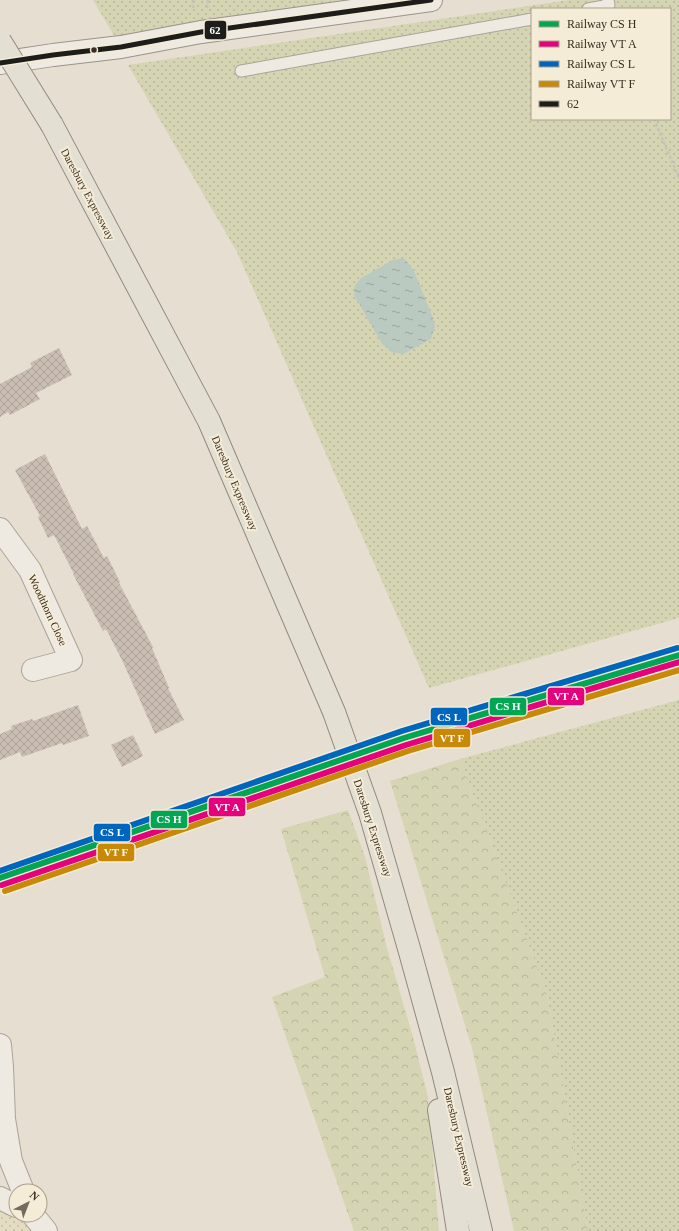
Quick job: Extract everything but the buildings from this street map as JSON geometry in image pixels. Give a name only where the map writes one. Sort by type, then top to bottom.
[{"type":"main road","name":"Daresbury Expressway","points":[[0,41],[52,125],[209,421],[334,712],[370,813],[410,952],[443,1072],[481,1231]]},
{"type":"main road","name":"Daresbury Expressway","points":[[410,952],[434,1084],[458,1231]]},
{"type":"street","points":[[0,63],[121,47],[202,32],[432,0]]},
{"type":"street","name":"Woodthorn Close","points":[[0,529],[30,570],[71,660],[33,670]]},
{"type":"street","points":[[0,1045],[2,1066],[2,1120],[11,1161],[20,1183]]},
{"type":"street","points":[[40,1223],[46,1231]]},
{"type":"lane","points":[[593,8],[609,5],[608,0]]},
{"type":"lane","points":[[241,70],[531,19]]},
{"type":"path","points":[[654,120],[679,178]]},
{"type":"shaded area","points":[[0,1198],[8,1206],[8,1223],[40,1223],[46,1231],[0,1231]]},
{"type":"green space","points":[[93,0],[431,0],[121,47]]},
{"type":"green space","points":[[569,0],[679,0],[679,618],[429,688],[237,252],[128,65]]},
{"type":"green space","points":[[679,700],[679,1231],[588,1231],[547,994],[460,759]]},
{"type":"green space","points":[[460,759],[547,994],[588,1231],[514,1231],[472,1048],[390,781]]},
{"type":"green space","points":[[348,810],[365,857],[387,948],[413,1037],[428,1097],[439,1231],[354,1231],[272,997],[325,977],[281,829]]},
{"type":"water","points":[[404,258],[414,271],[435,326],[431,339],[403,354],[392,352],[382,344],[354,295],[355,285],[361,278],[393,260]]},
{"type":"transit line","name":"62","points":[[0,63],[121,47],[201,32],[431,0]]},
{"type":"transit line","points":[[0,871],[402,731],[677,648]]},
{"type":"transit line","points":[[0,878],[404,738],[679,655]]},
{"type":"transit line","points":[[2,885],[406,745],[679,662]]},
{"type":"transit line","points":[[5,891],[408,751],[679,670]]}]
